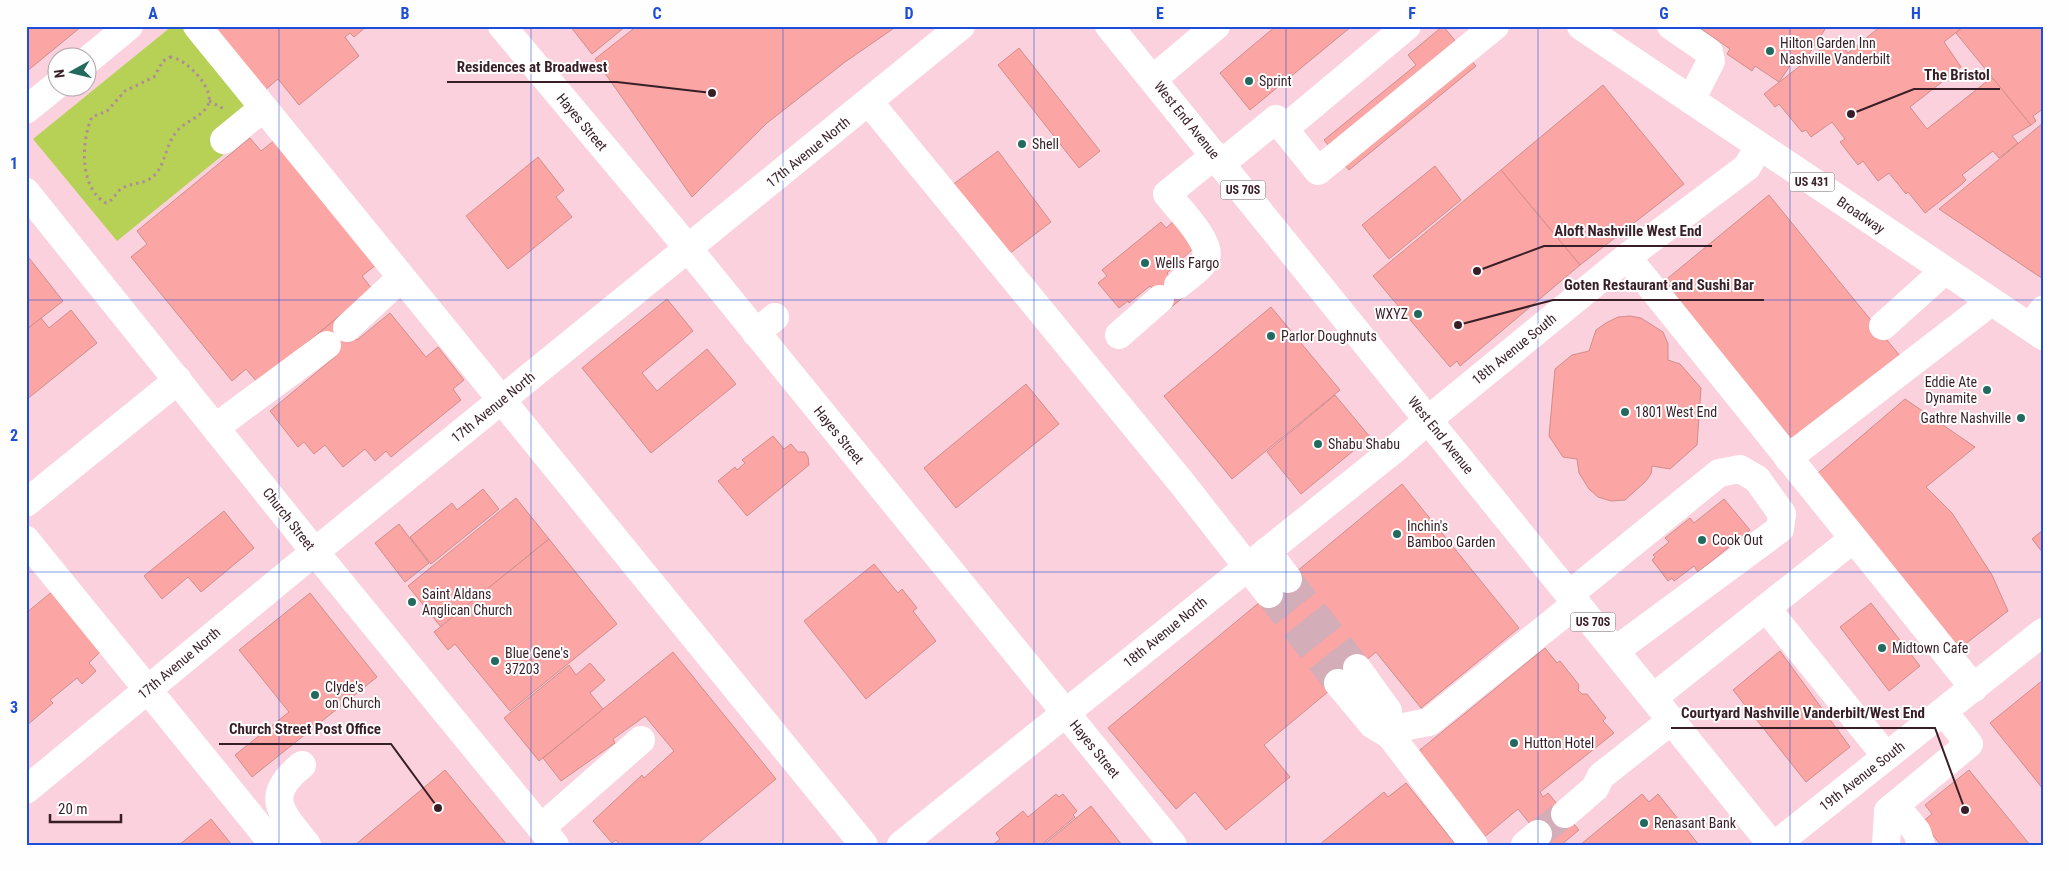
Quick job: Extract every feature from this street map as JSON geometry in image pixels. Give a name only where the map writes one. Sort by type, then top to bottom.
[{"type":"street","points":[[98,52],[129,26]]},
{"type":"street","points":[[197,26],[864,845]]},
{"type":"street","name":"Hayes Street","points":[[502,26],[689,250],[765,325],[1065,712],[1160,840]]},
{"type":"street","name":"17th Avenue North","points":[[26,790],[961,26]]},
{"type":"street","name":"West End Avenue","points":[[1109,26],[1219,159],[1774,845]]},
{"type":"street","points":[[1153,79],[1216,26]]},
{"type":"street","points":[[1284,129],[1407,26]]},
{"type":"street","points":[[1119,335],[1201,265],[1206,257],[1206,248],[1200,236],[1167,194],[1276,119],[1318,170],[1495,26]]},
{"type":"street","name":"Broadway","points":[[1581,26],[1991,302],[2038,324]]},
{"type":"street","points":[[1671,26],[1709,52],[1711,61],[1691,100]]},
{"type":"street","points":[[26,110],[48,92]]},
{"type":"street","points":[[869,102],[1258,558],[1279,586]]},
{"type":"street","points":[[224,140],[263,108]]},
{"type":"street","name":"18th Avenue South","points":[[1429,419],[1627,257],[1747,167],[1760,146]]},
{"type":"street","name":"Church Street","points":[[26,192],[315,552],[548,836]]},
{"type":"street","points":[[1627,257],[1974,688]]},
{"type":"street","points":[[1883,326],[1944,271]]},
{"type":"street","points":[[216,427],[337,336],[402,278]]},
{"type":"street","points":[[1788,458],[1991,302]]},
{"type":"street","points":[[26,503],[178,380]]},
{"type":"street","name":"18th Avenue North","points":[[901,845],[1429,419]]},
{"type":"street","points":[[1390,735],[1408,726],[1428,722],[1719,473],[1740,469],[1757,479],[1782,514],[1780,529],[1616,650]]},
{"type":"street","points":[[1782,514],[1815,490]]},
{"type":"street","points":[[1654,697],[1853,539]]},
{"type":"street","points":[[26,540],[274,845]]},
{"type":"street","points":[[1766,608],[1886,756]]},
{"type":"street","name":"19th Avenue South","points":[[1774,845],[2043,632]]},
{"type":"street","points":[[1348,676],[1388,711],[1390,735],[1474,845]]},
{"type":"street","points":[[1886,845],[1888,811],[1969,744],[1944,712]]},
{"type":"street","points":[[1565,814],[1595,788],[1601,776],[1672,720]]},
{"type":"street","points":[[548,836],[641,740]]},
{"type":"street","points":[[302,765],[284,780],[279,795],[282,812],[307,845]]},
{"type":"street","points":[[1895,805],[1917,832],[1921,845]]},
{"type":"path","points":[[170,57],[178,58],[190,68],[209,92],[207,107],[181,127],[172,138],[157,174],[149,180],[131,184],[120,189],[110,202],[106,203],[101,200],[91,187],[86,166],[87,131],[92,117],[107,111],[124,91],[154,77],[163,61],[170,57]]},
{"type":"green space","points":[[172,26],[185,26],[243,93],[244,106],[213,141],[223,155],[117,241],[33,139],[83,98],[98,98],[98,86]]},
{"type":"building","points":[[26,26],[82,26],[55,48],[48,48],[48,54],[26,72]]},
{"type":"building","points":[[213,26],[367,26],[354,37],[350,33],[345,37],[359,56],[299,105],[278,79],[265,90]]},
{"type":"building","points":[[570,26],[626,26],[592,54]]},
{"type":"building","points":[[637,26],[897,26],[845,62],[767,123],[692,197],[595,59]]},
{"type":"building","points":[[1276,26],[1352,26],[1250,110],[1220,73]]},
{"type":"building","points":[[1443,26],[1476,66],[1349,170],[1324,140],[1416,65],[1408,55]]},
{"type":"building","name":"Hilton Garden Inn Nashville Vanderbilt","points":[[1697,26],[1827,26],[1804,62],[1796,57],[1779,82],[1755,66],[1752,71],[1727,54],[1730,49]]},
{"type":"building","points":[[1881,26],[1964,26],[1944,42],[1961,67],[1910,107],[1927,129],[1991,78],[1996,81],[2031,125],[2012,136],[2018,143],[1999,158],[1993,151],[1962,175],[1966,180],[1925,213],[1889,173],[1878,181],[1863,161],[1858,165],[1840,142],[1845,139],[1832,122],[1811,137],[1806,130],[1802,132],[1779,104],[1775,107],[1764,94],[1836,38],[1848,53]]},
{"type":"building","points":[[1964,26],[2043,26],[2043,109],[2033,116],[2036,121],[2031,125],[1956,33]]},
{"type":"building","points":[[1019,48],[1100,151],[1079,168],[998,65]]},
{"type":"building","points":[[1603,85],[1684,184],[1580,265],[1501,170]]},
{"type":"building","points":[[2043,123],[2043,279],[1939,209]]},
{"type":"building","points":[[250,138],[261,151],[275,140],[377,264],[362,276],[372,289],[258,383],[246,369],[232,381],[131,257],[147,244],[137,231]]},
{"type":"building","points":[[998,151],[1051,222],[1005,257],[952,185]]},
{"type":"building","points":[[538,157],[564,190],[556,197],[572,217],[508,269],[466,216]]},
{"type":"building","points":[[1435,166],[1461,200],[1389,259],[1362,225]]},
{"type":"building","points":[[1501,170],[1580,265],[1460,366],[1457,361],[1450,367],[1373,276]]},
{"type":"building","points":[[1769,195],[1900,356],[1793,444],[1662,283]]},
{"type":"building","name":"Wells Fargo","points":[[1174,221],[1195,247],[1167,273],[1186,295],[1169,309],[1150,286],[1129,303],[1128,301],[1119,308],[1098,283],[1107,276],[1102,270],[1161,222],[1166,228]]},
{"type":"building","points":[[29,258],[63,301],[26,330],[26,260]]},
{"type":"building","points":[[667,299],[693,331],[642,373],[657,391],[707,349],[736,384],[651,453],[582,368]]},
{"type":"building","points":[[1271,307],[1340,390],[1232,479],[1164,396]]},
{"type":"building","points":[[71,310],[97,343],[26,400],[26,330],[41,318],[49,328]]},
{"type":"building","points":[[390,313],[426,357],[438,347],[464,380],[453,389],[461,400],[391,457],[386,451],[375,461],[365,449],[343,467],[325,445],[314,454],[304,442],[298,447],[270,411],[336,356],[318,334],[338,317],[357,340]]},
{"type":"building","name":"1801 West End","points":[[1630,316],[1641,318],[1663,332],[1668,344],[1668,360],[1680,364],[1701,388],[1697,445],[1670,469],[1652,466],[1651,474],[1645,482],[1625,500],[1611,501],[1598,497],[1589,489],[1579,473],[1577,459],[1563,457],[1549,436],[1555,369],[1572,355],[1589,351],[1596,330],[1618,317]]},
{"type":"building","points":[[1026,384],[1059,424],[956,508],[924,468]]},
{"type":"building","name":"Shabu Shabu","points":[[1335,395],[1370,437],[1301,494],[1267,452]]},
{"type":"building","points":[[1905,399],[1975,447],[1926,487],[1952,513],[1992,575],[2008,611],[1955,652],[1817,474]]},
{"type":"building","points":[[773,436],[784,449],[791,444],[798,452],[805,452],[809,465],[747,516],[718,481],[735,467],[737,470],[745,463],[742,460]]},
{"type":"building","points":[[1402,484],[1519,628],[1421,708],[1376,652],[1264,745],[1290,777],[1226,830],[1195,792],[1176,809],[1108,728]]},
{"type":"building","points":[[483,489],[499,509],[431,564],[410,537],[452,503],[457,510]]},
{"type":"building","points":[[516,498],[549,539],[441,627],[408,586]]},
{"type":"building","name":"Cook Out","points":[[1724,499],[1750,530],[1698,572],[1694,566],[1674,581],[1672,578],[1668,581],[1652,560],[1655,557],[1653,555],[1669,542],[1665,538],[1690,518],[1694,523]]},
{"type":"building","points":[[224,511],[254,548],[201,592],[188,577],[162,599],[144,576]]},
{"type":"building","points":[[399,524],[429,563],[405,582],[375,543]]},
{"type":"building","points":[[2043,530],[2043,553],[2032,539]]},
{"type":"building","points":[[549,539],[617,624],[510,711],[455,644],[448,650],[434,632]]},
{"type":"building","points":[[874,564],[898,593],[902,589],[917,608],[913,611],[936,641],[866,699],[804,621]]},
{"type":"building","points":[[53,591],[102,650],[89,663],[96,671],[82,684],[77,678],[50,700],[53,703],[26,726],[26,613]]},
{"type":"building","name":"Clyde's on Church","points":[[310,593],[377,677],[252,777],[235,755],[289,712],[239,650]]},
{"type":"building","points":[[1871,603],[1920,666],[1889,691],[1840,627]]},
{"type":"building","name":"Hutton Hotel","points":[[1545,648],[1557,663],[1560,661],[1579,685],[1578,690],[1582,694],[1587,694],[1606,718],[1603,721],[1614,733],[1540,792],[1543,797],[1548,793],[1579,830],[1561,845],[1547,845],[1518,809],[1482,839],[1415,754]]},
{"type":"building","points":[[1780,651],[1850,747],[1806,782],[1733,690]]},
{"type":"building","points":[[673,652],[776,779],[696,845],[620,845],[616,840],[612,843],[593,821],[642,775],[644,778],[674,751],[645,716],[613,739],[615,743],[561,781],[543,758]]},
{"type":"building","points":[[590,663],[605,680],[590,693],[603,709],[539,761],[504,718],[569,665],[576,675]]},
{"type":"building","points":[[2043,680],[2043,789],[1990,723]]},
{"type":"building","points":[[445,770],[507,845],[355,845]]},
{"type":"building","points":[[1969,770],[2030,845],[1941,845],[1922,822],[1932,814],[1925,805]]},
{"type":"building","points":[[1406,783],[1456,845],[1319,845],[1384,792],[1388,797]]},
{"type":"building","points":[[1056,794],[1059,797],[1063,794],[1077,811],[1073,815],[1075,817],[1041,845],[993,845],[1000,839],[996,833],[1023,811],[1028,817]]},
{"type":"building","name":"Renasant Bank","points":[[1642,794],[1649,802],[1658,794],[1699,845],[1580,845]]},
{"type":"building","points":[[1091,806],[1122,845],[1043,845]]},
{"type":"building","points":[[211,819],[232,845],[179,845]]},
{"type":"tunnel","points":[[1288,579],[1357,668]]},
{"type":"tunnel","points":[[1269,594],[1338,683]]},
{"type":"tunnel","points":[[1538,834],[1565,814]]},
{"type":"place","name":"Hilton Garden Inn Nashville Vanderbilt","points":[[1770,51]]},
{"type":"place","name":"Sprint","points":[[1249,81]]},
{"type":"place","name":"Residences at Broadwest","points":[[712,93]]},
{"type":"place","name":"The Bristol","points":[[1851,114]]},
{"type":"place","name":"Shell","points":[[1022,144]]},
{"type":"place","name":"Wells Fargo","points":[[1145,263]]},
{"type":"place","name":"Aloft Nashville West End","points":[[1477,271]]},
{"type":"place","name":"WXYZ","points":[[1418,314]]},
{"type":"place","name":"Goten Restaurant and Sushi Bar","points":[[1458,325]]},
{"type":"place","name":"Parlor Doughnuts","points":[[1271,336]]},
{"type":"place","name":"Eddie Ate Dynamite","points":[[1987,390]]},
{"type":"place","name":"1801 West End","points":[[1625,412]]},
{"type":"place","name":"Gathre Nashville","points":[[2021,418]]},
{"type":"place","name":"Shabu Shabu","points":[[1318,444]]},
{"type":"place","name":"Inchin's Bamboo Garden","points":[[1397,534]]},
{"type":"place","name":"Cook Out","points":[[1702,540]]},
{"type":"place","name":"Saint Aldans Anglican Church","points":[[412,602]]},
{"type":"place","name":"Midtown Cafe","points":[[1882,648]]},
{"type":"place","name":"Blue Gene's 37203","points":[[495,661]]},
{"type":"place","name":"Clyde's on Church","points":[[315,695]]},
{"type":"place","name":"Hutton Hotel","points":[[1514,743]]},
{"type":"place","name":"Church Street Post Office","points":[[438,808]]},
{"type":"place","name":"Courtyard Nashville Vanderbilt/West End","points":[[1965,810]]},
{"type":"place","name":"Renasant Bank","points":[[1644,823]]}]
